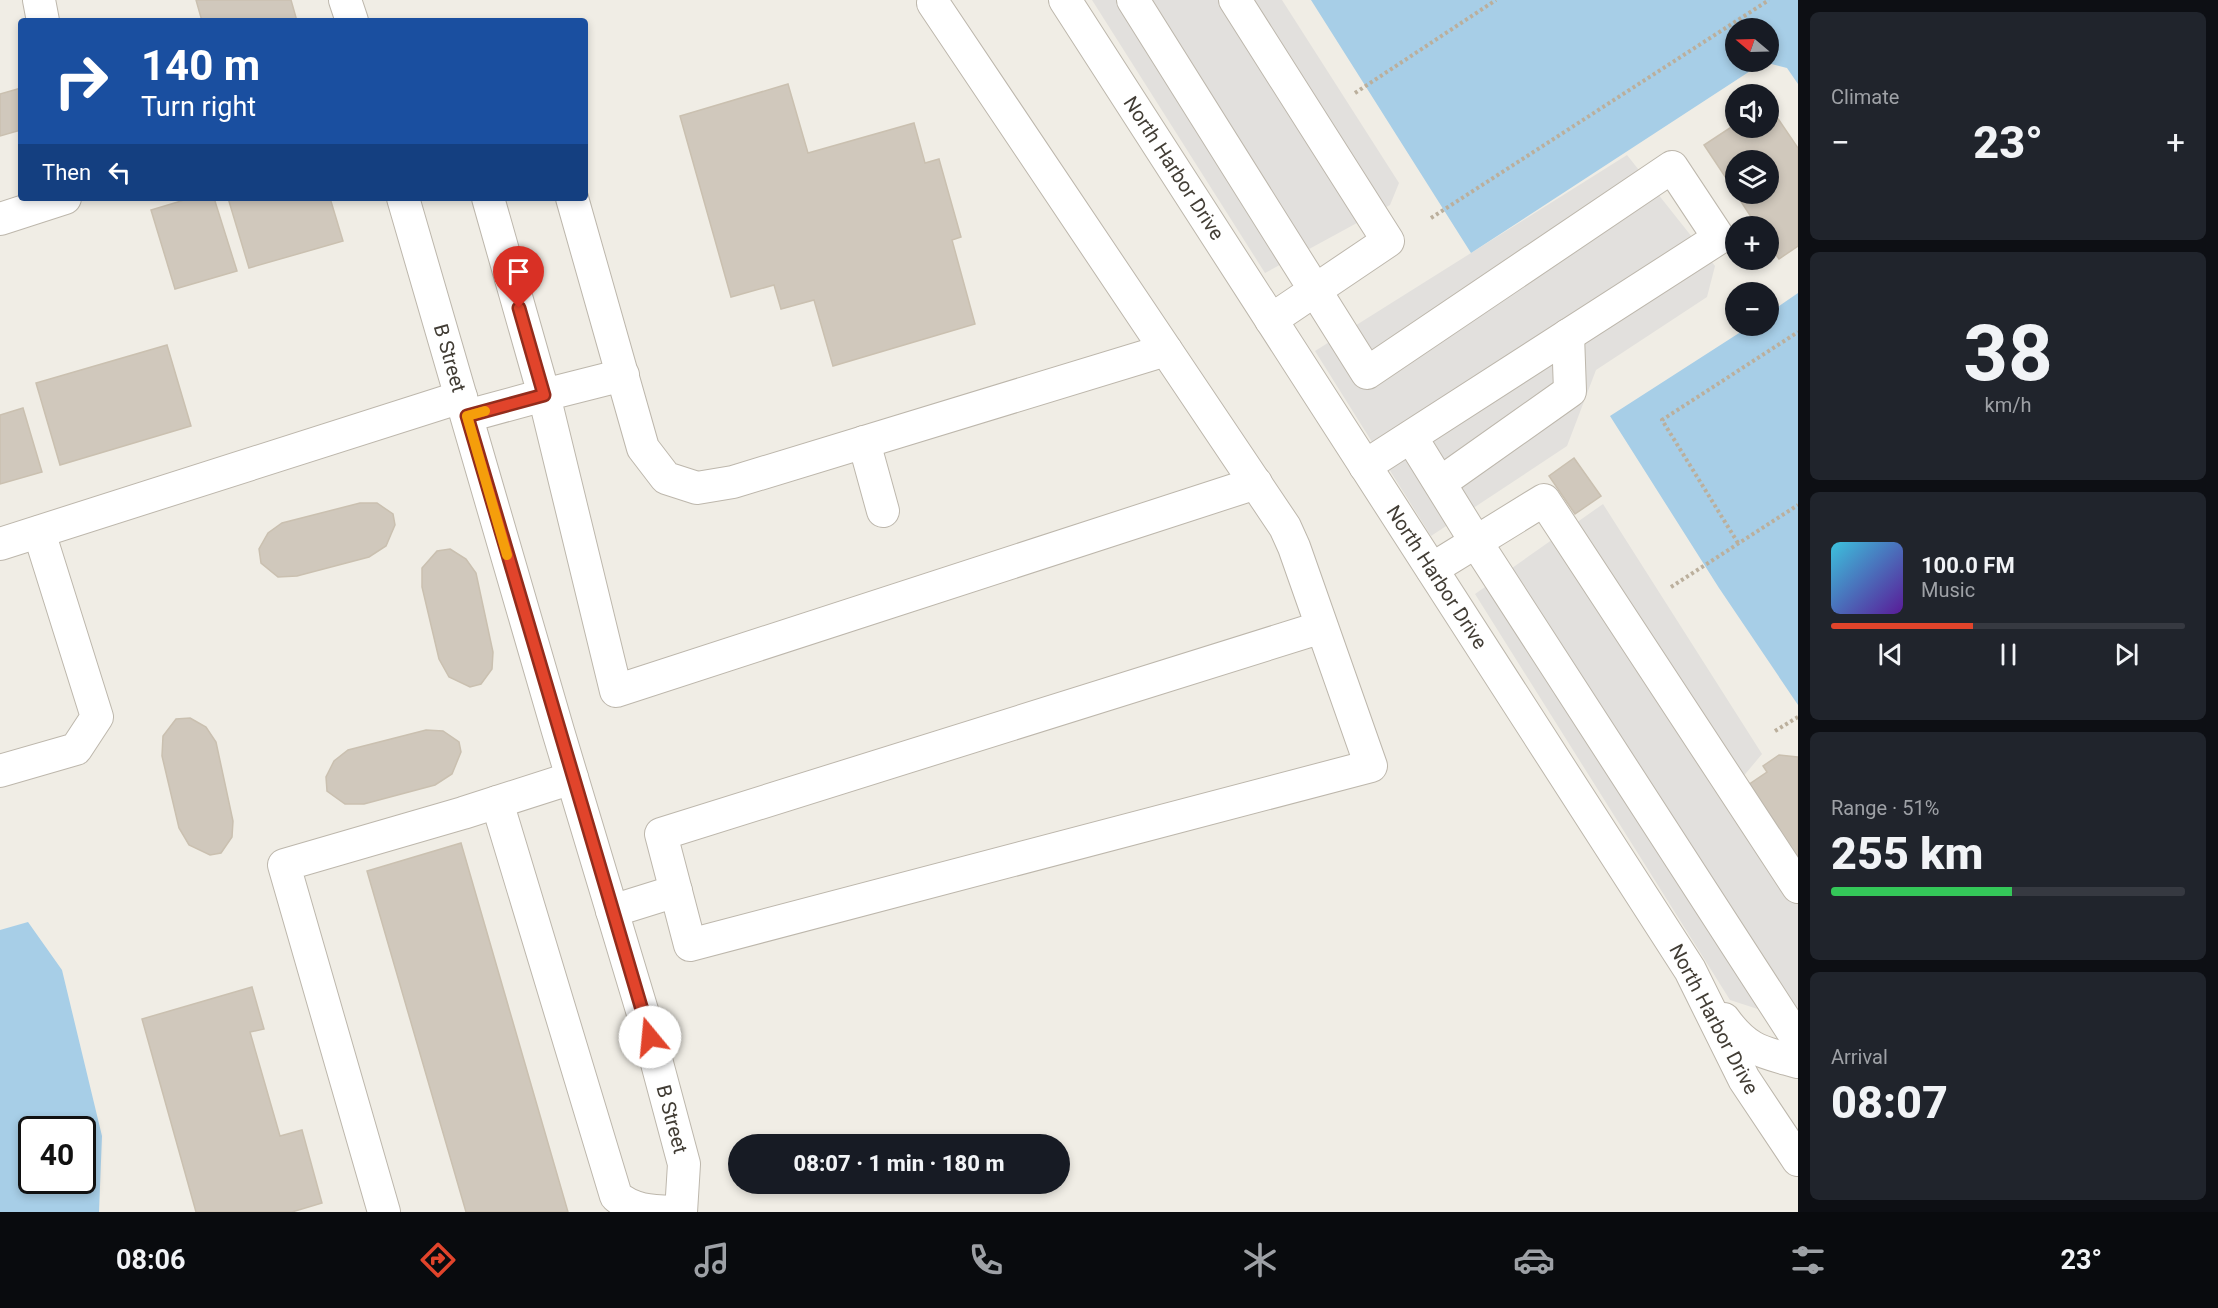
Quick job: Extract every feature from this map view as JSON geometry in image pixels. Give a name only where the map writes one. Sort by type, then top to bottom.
[{"type":"street","points":[[39,0],[42,18]]},
{"type":"street","points":[[345,0],[351,18]]},
{"type":"street","name":"North Harbor Drive","points":[[1065,0],[1690,970],[1743,1079],[1798,1160]]},
{"type":"street","points":[[1133,0],[1367,373],[1671,167],[1719,238],[1365,466]]},
{"type":"street","points":[[1235,0],[1388,241],[1271,320]]},
{"type":"street","points":[[933,3],[1285,526],[1322,627],[1371,766],[690,945],[661,834],[1322,627]]},
{"type":"street","points":[[0,219],[56,201]]},
{"type":"street","name":"B Street","points":[[404,201],[650,1037],[684,1164],[680,1212]]},
{"type":"street","points":[[489,201],[544,395],[616,691],[1256,483]]},
{"type":"street","points":[[573,201],[644,448],[666,478],[697,488],[733,482],[1166,350]]},
{"type":"street","points":[[1440,483],[1570,391],[1568,335]]},
{"type":"street","points":[[0,544],[464,407],[544,395],[623,375]]},
{"type":"street","points":[[1411,437],[1476,542],[1798,1040]]},
{"type":"street","points":[[864,442],[883,512]]},
{"type":"street","points":[[1432,569],[1544,500],[1798,887]]},
{"type":"street","points":[[0,771],[76,749],[97,717],[39,532]]},
{"type":"street","points":[[384,1212],[284,865],[572,778]]},
{"type":"street","points":[[497,802],[616,1196],[625,1206],[635,1209],[680,1212]]},
{"type":"street","points":[[612,911],[676,891]]},
{"type":"street","points":[[1690,970],[1736,1036],[1755,1050],[1798,1062]]},
{"type":"path","points":[[1355,93],[1496,0]]},
{"type":"path","points":[[1431,218],[1769,0]]},
{"type":"path","points":[[1738,543],[1662,420],[1798,332]]},
{"type":"path","points":[[1671,587],[1798,505]]},
{"type":"path","points":[[1775,731],[1798,717]]},
{"type":"shaded area","points":[[1092,0],[1282,0],[1399,183],[1390,205],[1265,273]]},
{"type":"shaded area","points":[[1627,155],[1715,266],[1707,297],[1596,370],[1567,446],[1431,536],[1315,351]]},
{"type":"shaded area","points":[[1603,504],[1762,754],[1731,791],[1798,894],[1798,1022],[1730,1000],[1475,594]]},
{"type":"water","points":[[1311,0],[1798,0],[1798,84],[1787,68],[1779,66],[1779,18],[1725,18],[1725,72],[1749,72],[1730,84],[1725,84],[1725,87],[1471,253]]},
{"type":"water","points":[[1798,293],[1798,705],[1719,588],[1610,416],[1734,336],[1779,336],[1779,306]]},
{"type":"water","points":[[28,922],[62,970],[102,1136],[99,1212],[0,1212],[0,930]]},
{"type":"building","points":[[196,0],[291,0],[296,18],[201,18]]},
{"type":"building","points":[[788,84],[808,153],[914,123],[925,163],[939,159],[961,237],[952,240],[975,324],[833,366],[814,300],[781,309],[774,285],[731,297],[680,116]]},
{"type":"building","points":[[18,89],[18,131],[0,136],[0,94]]},
{"type":"building","points":[[1779,120],[1798,148],[1798,246],[1779,259],[1779,216],[1750,216],[1743,204],[1779,204],[1779,150],[1725,150],[1725,176],[1704,145],[1725,131],[1725,138],[1779,138]]},
{"type":"building","points":[[181,201],[215,201],[237,271],[175,289],[151,210]]},
{"type":"building","points":[[229,201],[331,201],[343,241],[249,268]]},
{"type":"building","points":[[167,345],[191,426],[60,465],[36,383]]},
{"type":"building","points":[[23,408],[42,472],[0,484],[0,415]]},
{"type":"building","points":[[1574,458],[1601,496],[1575,514],[1549,476]]},
{"type":"building","points":[[360,503],[377,503],[393,514],[395,525],[386,546],[369,557],[297,576],[278,577],[261,563],[259,549],[268,533],[282,523]]},
{"type":"building","points":[[450,549],[466,559],[476,573],[493,652],[492,669],[481,684],[470,687],[449,677],[439,659],[422,587],[422,568],[437,551]]},
{"type":"building","points":[[190,718],[206,727],[216,742],[233,821],[232,837],[221,853],[210,855],[189,845],[179,828],[162,756],[163,736],[176,719]]},
{"type":"building","points":[[426,730],[443,731],[459,742],[461,752],[452,774],[435,785],[364,804],[345,804],[327,791],[326,777],[334,761],[348,750]]},
{"type":"building","points":[[1779,755],[1798,757],[1798,865],[1748,785],[1767,772],[1763,766]]},
{"type":"building","points":[[461,843],[568,1212],[466,1212],[367,871]]},
{"type":"building","points":[[252,987],[264,1029],[250,1032],[280,1136],[302,1130],[322,1203],[292,1212],[196,1212],[142,1019]]},
{"type":"slow traffic","points":[[485,411],[467,416],[507,555]]},
{"type":"route","points":[[519,308],[544,395],[467,416],[650,1037]]}]
